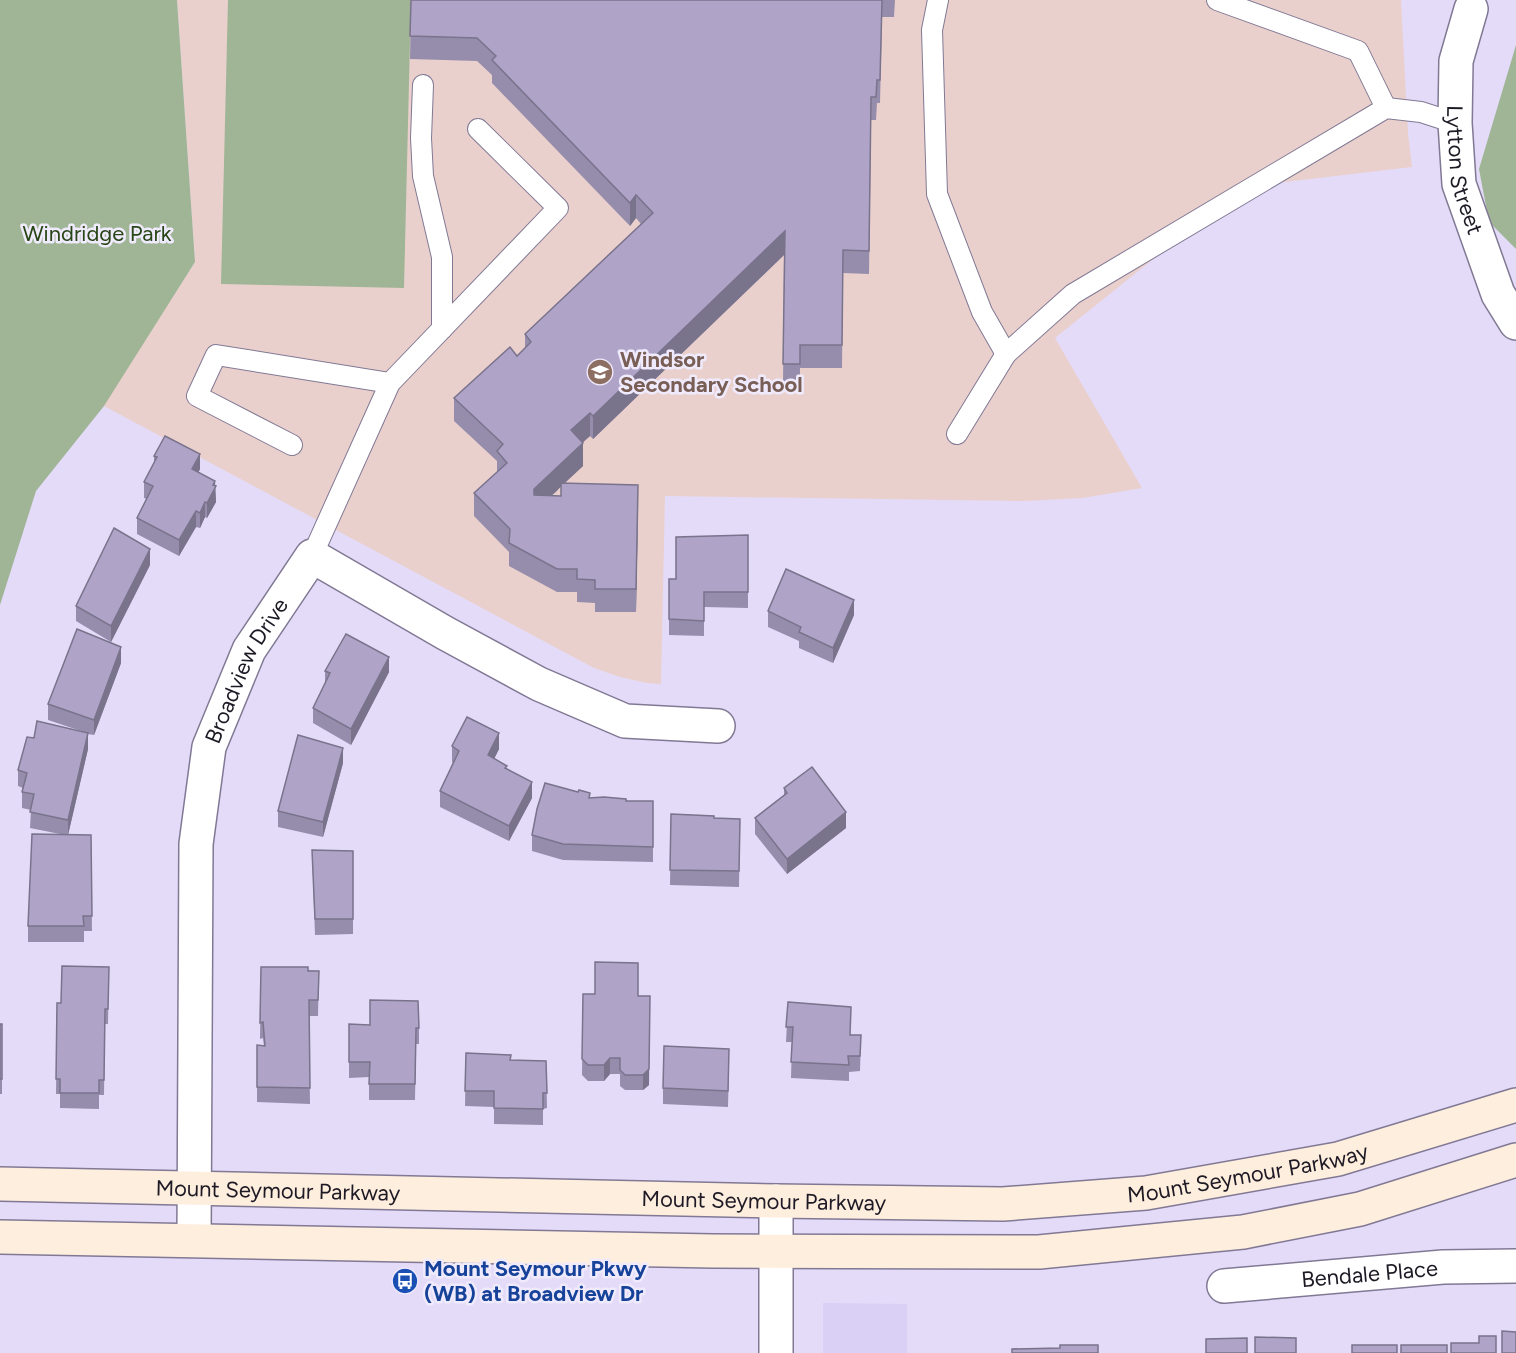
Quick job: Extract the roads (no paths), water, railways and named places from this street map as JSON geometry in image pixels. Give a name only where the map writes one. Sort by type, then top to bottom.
[{"type":"main road","name":"Mount Seymour Parkway","points":[[0,1184],[1003,1204],[1146,1193],[1338,1159],[1516,1105]]},
{"type":"main road","points":[[0,1237],[776,1251],[1039,1252],[1243,1232],[1360,1209],[1516,1160]]},
{"type":"street","name":"Lytton Street","points":[[1471,9],[1456,61],[1455,123],[1459,184],[1498,294],[1516,323]]},
{"type":"street","points":[[312,556],[539,684],[625,721],[718,726]]},
{"type":"street","name":"Broadview Drive","points":[[194,1240],[196,844],[208,747],[249,650],[312,556]]},
{"type":"street","points":[[776,1201],[776,1353]]},
{"type":"street","name":"Bendale Place","points":[[1224,1286],[1443,1267],[1516,1266]]},
{"type":"lane","points":[[938,0],[932,30],[937,194],[982,312],[1006,354]]},
{"type":"lane","points":[[1217,0],[1358,51],[1386,108]]},
{"type":"lane","points":[[423,85],[421,138],[423,176],[442,257],[442,329]]},
{"type":"lane","points":[[957,434],[1006,354],[1073,294],[1386,108],[1421,112],[1455,123]]},
{"type":"lane","points":[[312,556],[390,383],[558,208],[478,129]]},
{"type":"lane","points":[[292,445],[197,396],[216,355],[390,383]]},
{"type":"place","name":"Windsor Secondary School","points":[[600,372]]},
{"type":"place","name":"Mount Seymour Pkwy (WB) at Broadview Dr","points":[[405,1281]]},
{"type":"park label","name":"Windridge Park","points":[[97,233]]}]
